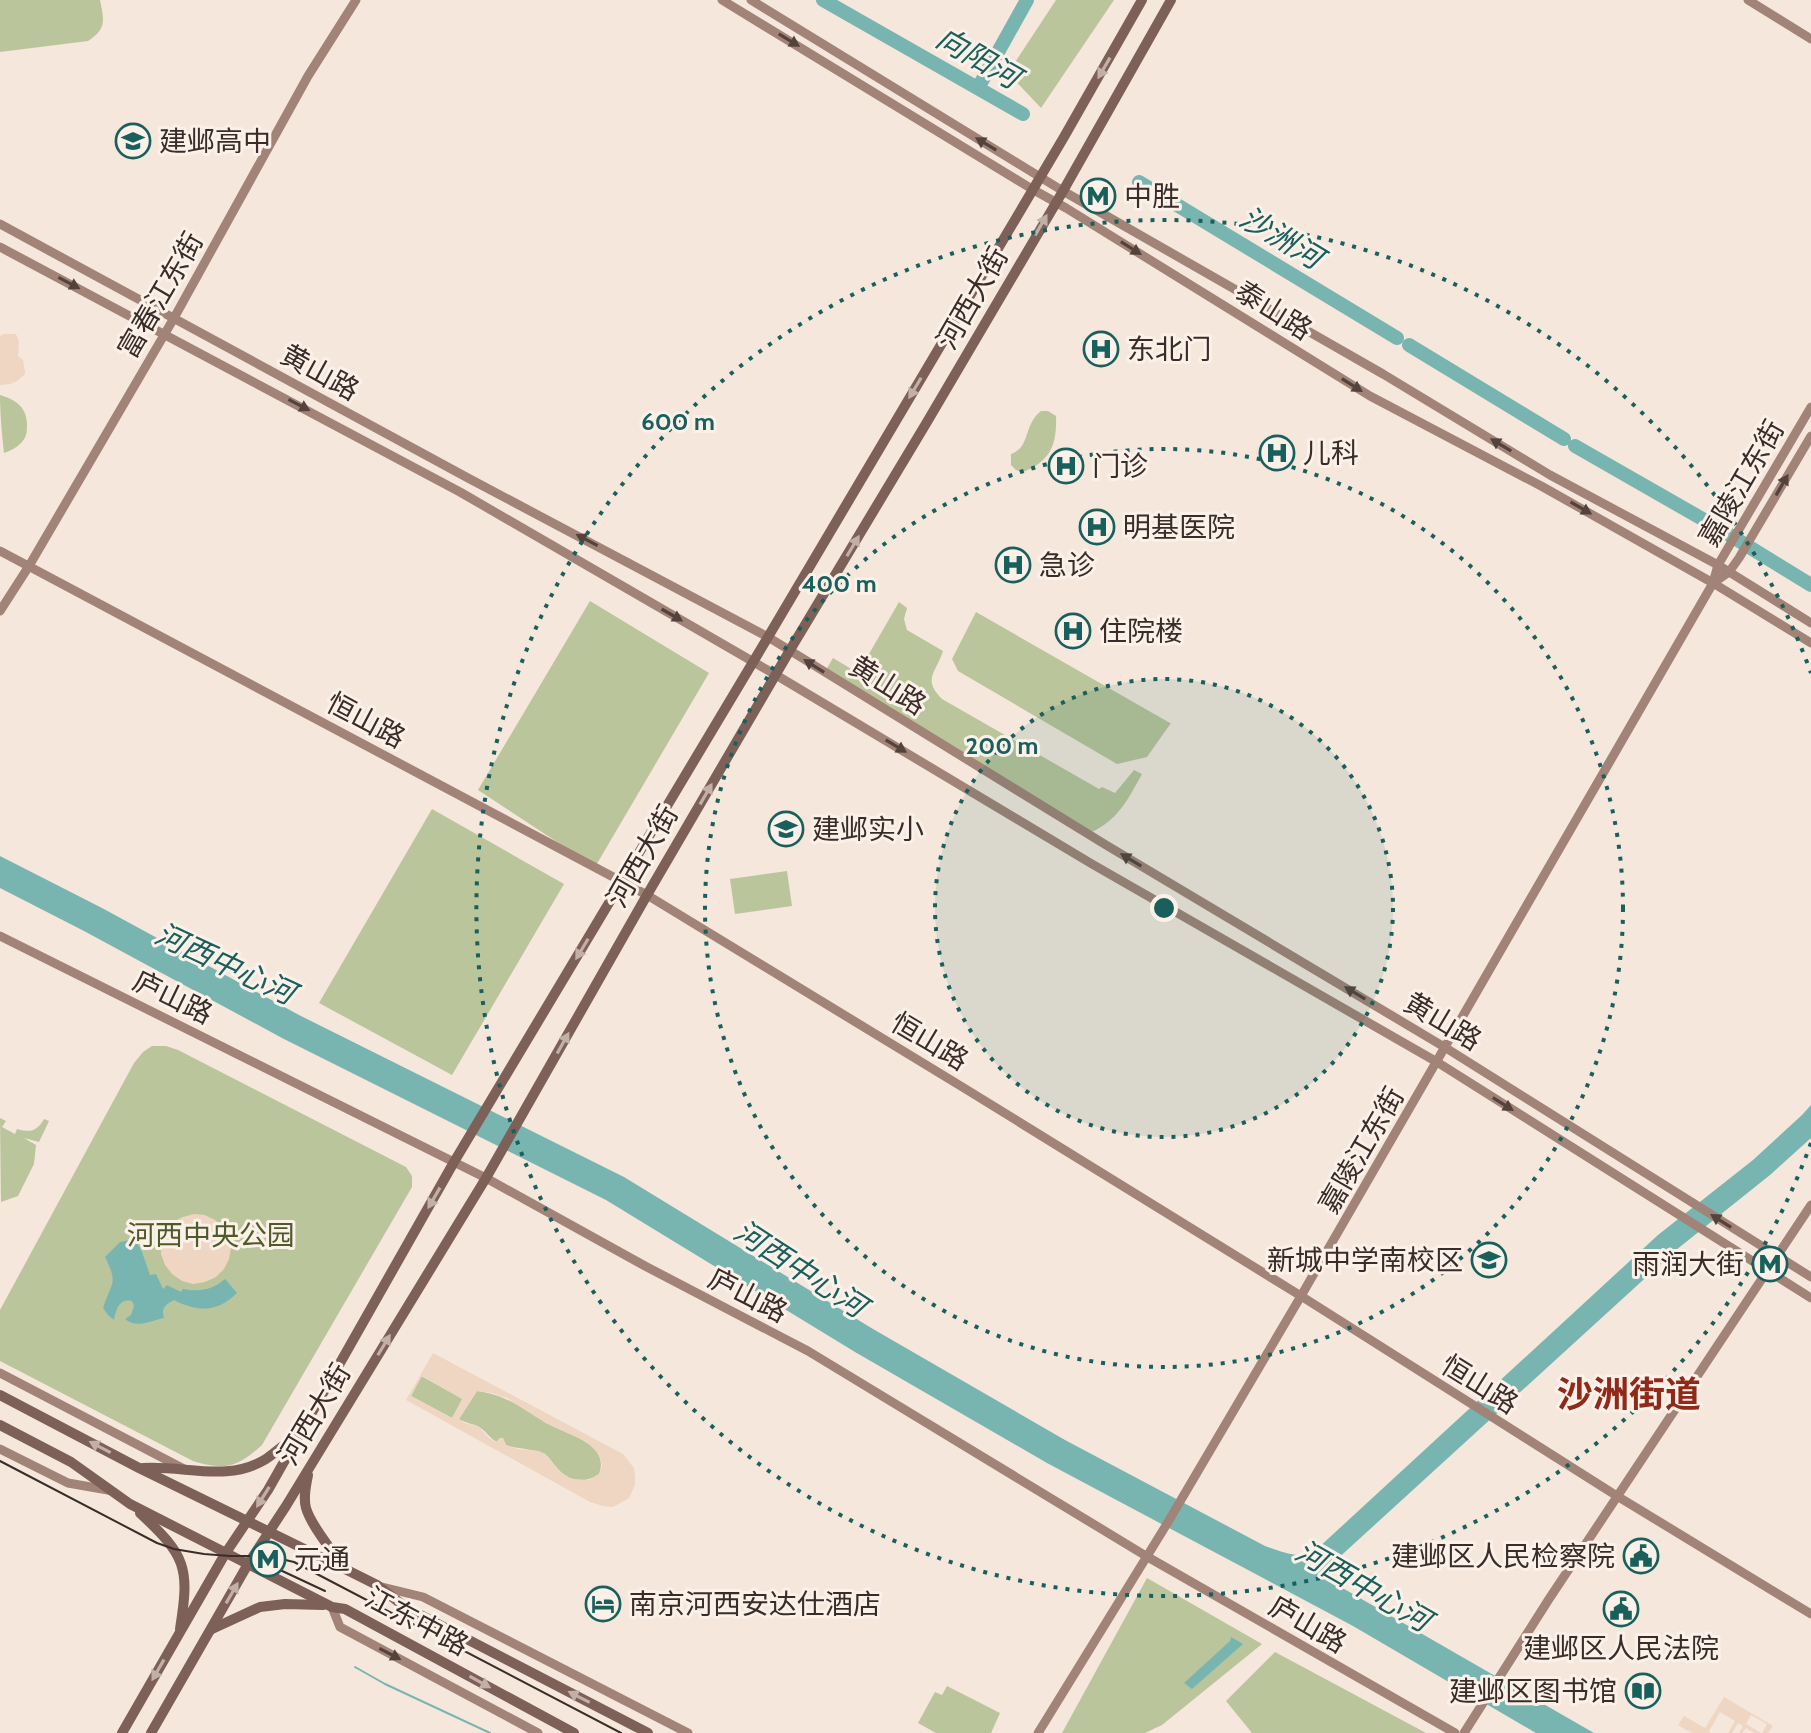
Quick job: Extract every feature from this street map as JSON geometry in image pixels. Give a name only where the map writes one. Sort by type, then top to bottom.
[{"type":"main road","name":"富春江东街","points":[[0,611],[174,318],[308,76],[356,0]]},
{"type":"main road","name":"泰山路","points":[[722,0],[1370,396],[1543,487],[1713,583],[1811,643]]},
{"type":"main road","name":"泰山路","points":[[751,0],[1039,177],[1383,374],[1550,475],[1718,565],[1811,623]]},
{"type":"main road","name":"河西大街","points":[[122,1733],[225,1554],[301,1432],[454,1162],[1072,124],[1142,0]]},
{"type":"main road","name":"河西大街","points":[[151,1733],[248,1564],[486,1178],[647,895],[1063,191],[1171,0]]},
{"type":"main road","points":[[1748,0],[1811,39]]},
{"type":"main road","name":"黄山路","points":[[0,224],[768,637],[1106,845],[1446,1048],[1811,1277]]},
{"type":"main road","name":"黄山路","points":[[0,247],[460,492],[776,675],[1092,864],[1437,1062],[1811,1298]]},
{"type":"main road","name":"嘉陵江东街","points":[[1038,1733],[1165,1527],[1446,1048],[1713,583],[1718,565],[1811,407]]},
{"type":"main road","name":"嘉陵江东街","points":[[1713,583],[1729,572],[1739,558],[1811,436]]},
{"type":"main road","name":"恒山路","points":[[0,551],[647,895],[978,1096],[1811,1614]]},
{"type":"main road","name":"庐山路","points":[[0,936],[486,1178],[808,1351],[1146,1556],[1455,1733]]},
{"type":"main road","points":[[1464,1733],[1811,1205]]},
{"type":"main road","points":[[0,1373],[184,1469]]},
{"type":"main road","name":"江东中路","points":[[0,1395],[139,1468],[377,1585],[405,1607],[648,1733]]},
{"type":"main road","name":"江东中路","points":[[0,1425],[71,1462],[130,1504],[330,1606],[345,1609],[574,1733]]},
{"type":"main road","points":[[139,1468],[229,1473],[265,1460],[301,1432]]},
{"type":"main road","name":"江东中路","points":[[0,1449],[68,1483],[108,1490]]},
{"type":"main road","points":[[309,1468],[306,1508],[325,1543],[345,1569]]},
{"type":"main road","points":[[130,1504],[174,1549],[183,1567],[184,1605],[179,1635]]},
{"type":"main road","name":"江东中路","points":[[377,1585],[423,1597],[688,1733]]},
{"type":"main road","points":[[210,1630],[260,1607],[285,1604],[330,1606],[340,1627],[538,1733]]},
{"type":"green space","points":[[0,0],[100,0],[103,24],[88,41],[0,52]]},
{"type":"green space","points":[[1056,0],[1114,0],[1041,108],[1008,73]]},
{"type":"green space","points":[[0,395],[20,405],[27,426],[23,441],[4,453],[1,417]]},
{"type":"green space","points":[[1041,411],[1056,416],[1053,443],[1040,463],[1023,472],[1016,470],[1011,465],[1011,454],[1022,446],[1035,417]]},
{"type":"green space","points":[[590,601],[709,673],[595,867],[478,790]]},
{"type":"green space","points":[[899,602],[907,608],[904,619],[907,630],[943,651],[932,676],[933,686],[942,699],[1099,789],[1102,787],[1115,793],[1134,770],[1142,774],[1116,815],[1092,832],[826,670],[833,658],[858,673]]},
{"type":"green space","points":[[976,612],[1171,723],[1147,757],[1117,764],[958,671],[952,659]]},
{"type":"green space","points":[[432,809],[564,884],[452,1075],[319,1003]]},
{"type":"green space","points":[[787,871],[792,906],[735,914],[730,879]]},
{"type":"green space","name":"河西中央公园","points":[[152,1046],[178,1050],[406,1167],[412,1176],[412,1187],[262,1445],[246,1458],[230,1465],[214,1466],[193,1461],[0,1361],[0,1310],[134,1063]]},
{"type":"green space","points":[[0,1118],[6,1121],[2,1127],[15,1134],[17,1129],[33,1130],[44,1119],[49,1121],[39,1142],[24,1138],[36,1145],[34,1164],[18,1196],[1,1202]]},
{"type":"green space","points":[[421,1376],[463,1399],[452,1418],[411,1396]]},
{"type":"green space","points":[[477,1391],[505,1399],[593,1447],[601,1463],[599,1474],[583,1480],[572,1478],[562,1473],[545,1454],[506,1445],[503,1438],[497,1442],[479,1427],[459,1419]]},
{"type":"green space","points":[[1147,1578],[1262,1644],[1162,1725],[1145,1733],[1062,1733]]},
{"type":"green space","points":[[1275,1652],[1426,1733],[1252,1733],[1226,1701]]},
{"type":"green space","points":[[947,1686],[1000,1713],[991,1733],[936,1733],[918,1723],[935,1692],[942,1695]]},
{"type":"shaded area","points":[[16,334],[18,356],[23,360],[25,374],[17,381],[0,385],[0,336]]},
{"type":"shaded area","points":[[194,1214],[205,1215],[223,1227],[231,1248],[224,1269],[216,1277],[193,1284],[172,1274],[161,1254],[166,1231],[173,1222]]},
{"type":"shaded area","points":[[433,1353],[623,1454],[634,1468],[635,1485],[629,1498],[613,1507],[590,1502],[406,1400]],"holes":[[[422,1376],[462,1399],[452,1418],[411,1396]],[[477,1391],[507,1398],[548,1424],[587,1442],[601,1460],[599,1474],[589,1480],[571,1479],[559,1471],[545,1454],[506,1445],[503,1438],[496,1442],[478,1426],[464,1423],[459,1419]]]},
{"type":"shaded area","points":[[1724,1697],[1773,1726],[1768,1733],[1762,1733],[1767,1724],[1751,1715],[1746,1724],[1761,1733],[1746,1728],[1739,1733],[1743,1726],[1738,1723],[1732,1733],[1728,1733],[1735,1721],[1720,1712],[1709,1731],[1711,1733],[1692,1733],[1678,1725],[1684,1716],[1705,1728]]},
{"type":"water","points":[[0,856],[299,1015],[624,1177],[873,1329],[1065,1440],[1265,1546],[1292,1554],[1311,1553],[1317,1549],[1658,1235],[1753,1160],[1811,1105],[1811,1138],[1676,1250],[1334,1562],[1331,1570],[1339,1586],[1594,1733],[1536,1733],[1353,1626],[1047,1463],[855,1352],[606,1200],[282,1038],[0,888]]},
{"type":"water","points":[[135,1239],[150,1275],[156,1274],[163,1289],[167,1285],[181,1292],[183,1289],[206,1289],[225,1279],[237,1293],[222,1304],[207,1308],[191,1307],[174,1300],[164,1307],[164,1318],[139,1324],[125,1319],[131,1315],[134,1306],[132,1301],[124,1301],[117,1309],[114,1320],[103,1308],[113,1279],[105,1257],[120,1242]]},
{"type":"water","points":[[1231,1637],[1243,1644],[1192,1689],[1184,1683],[1230,1641]]},
{"type":"waterway","name":"向阳河","points":[[823,0],[1023,114]]},
{"type":"waterway","points":[[978,88],[1027,0]]},
{"type":"waterway","name":"沙洲河","points":[[1139,182],[1397,338]]},
{"type":"waterway","name":"沙洲河","points":[[1409,345],[1564,439]]},
{"type":"waterway","name":"沙洲河","points":[[1575,446],[1811,585]]},
{"type":"waterway","points":[[355,1667],[490,1733]]},
{"type":"tram line","points":[[0,1461],[174,1549],[230,1556],[268,1556],[294,1562],[621,1733]]},
{"type":"tram line","points":[[266,1566],[325,1591]]},
{"type":"place","name":"建邺高中","points":[[133,141]]},
{"type":"place","name":"中胜","points":[[1098,196]]},
{"type":"place","name":"东北门","points":[[1101,349]]},
{"type":"place","name":"儿科","points":[[1277,453]]},
{"type":"place","name":"门诊","points":[[1066,466]]},
{"type":"place","name":"明基医院","points":[[1097,527]]},
{"type":"place","name":"急诊","points":[[1013,565]]},
{"type":"place","name":"住院楼","points":[[1073,631]]},
{"type":"place","name":"建邺实小","points":[[786,829]]},
{"type":"place","name":"新城中学南校区","points":[[1489,1260]]},
{"type":"place","name":"雨润大街","points":[[1770,1264]]},
{"type":"place","name":"建邺区人民检察院","points":[[1641,1556]]},
{"type":"place","name":"元通","points":[[268,1559]]},
{"type":"place","name":"南京河西安达仕酒店","points":[[603,1604]]},
{"type":"place","name":"建邺区人民法院","points":[[1621,1609]]},
{"type":"place","name":"建邺区图书馆","points":[[1643,1691]]},
{"type":"district","name":"沙洲街道","points":[[1629,1394]]},
{"type":"water label","name":"河西中心河","points":[[225,964]]},
{"type":"water label","name":"河西中心河","points":[[800,1269]]},
{"type":"water label","name":"河西中心河","points":[[1363,1586]]}]
